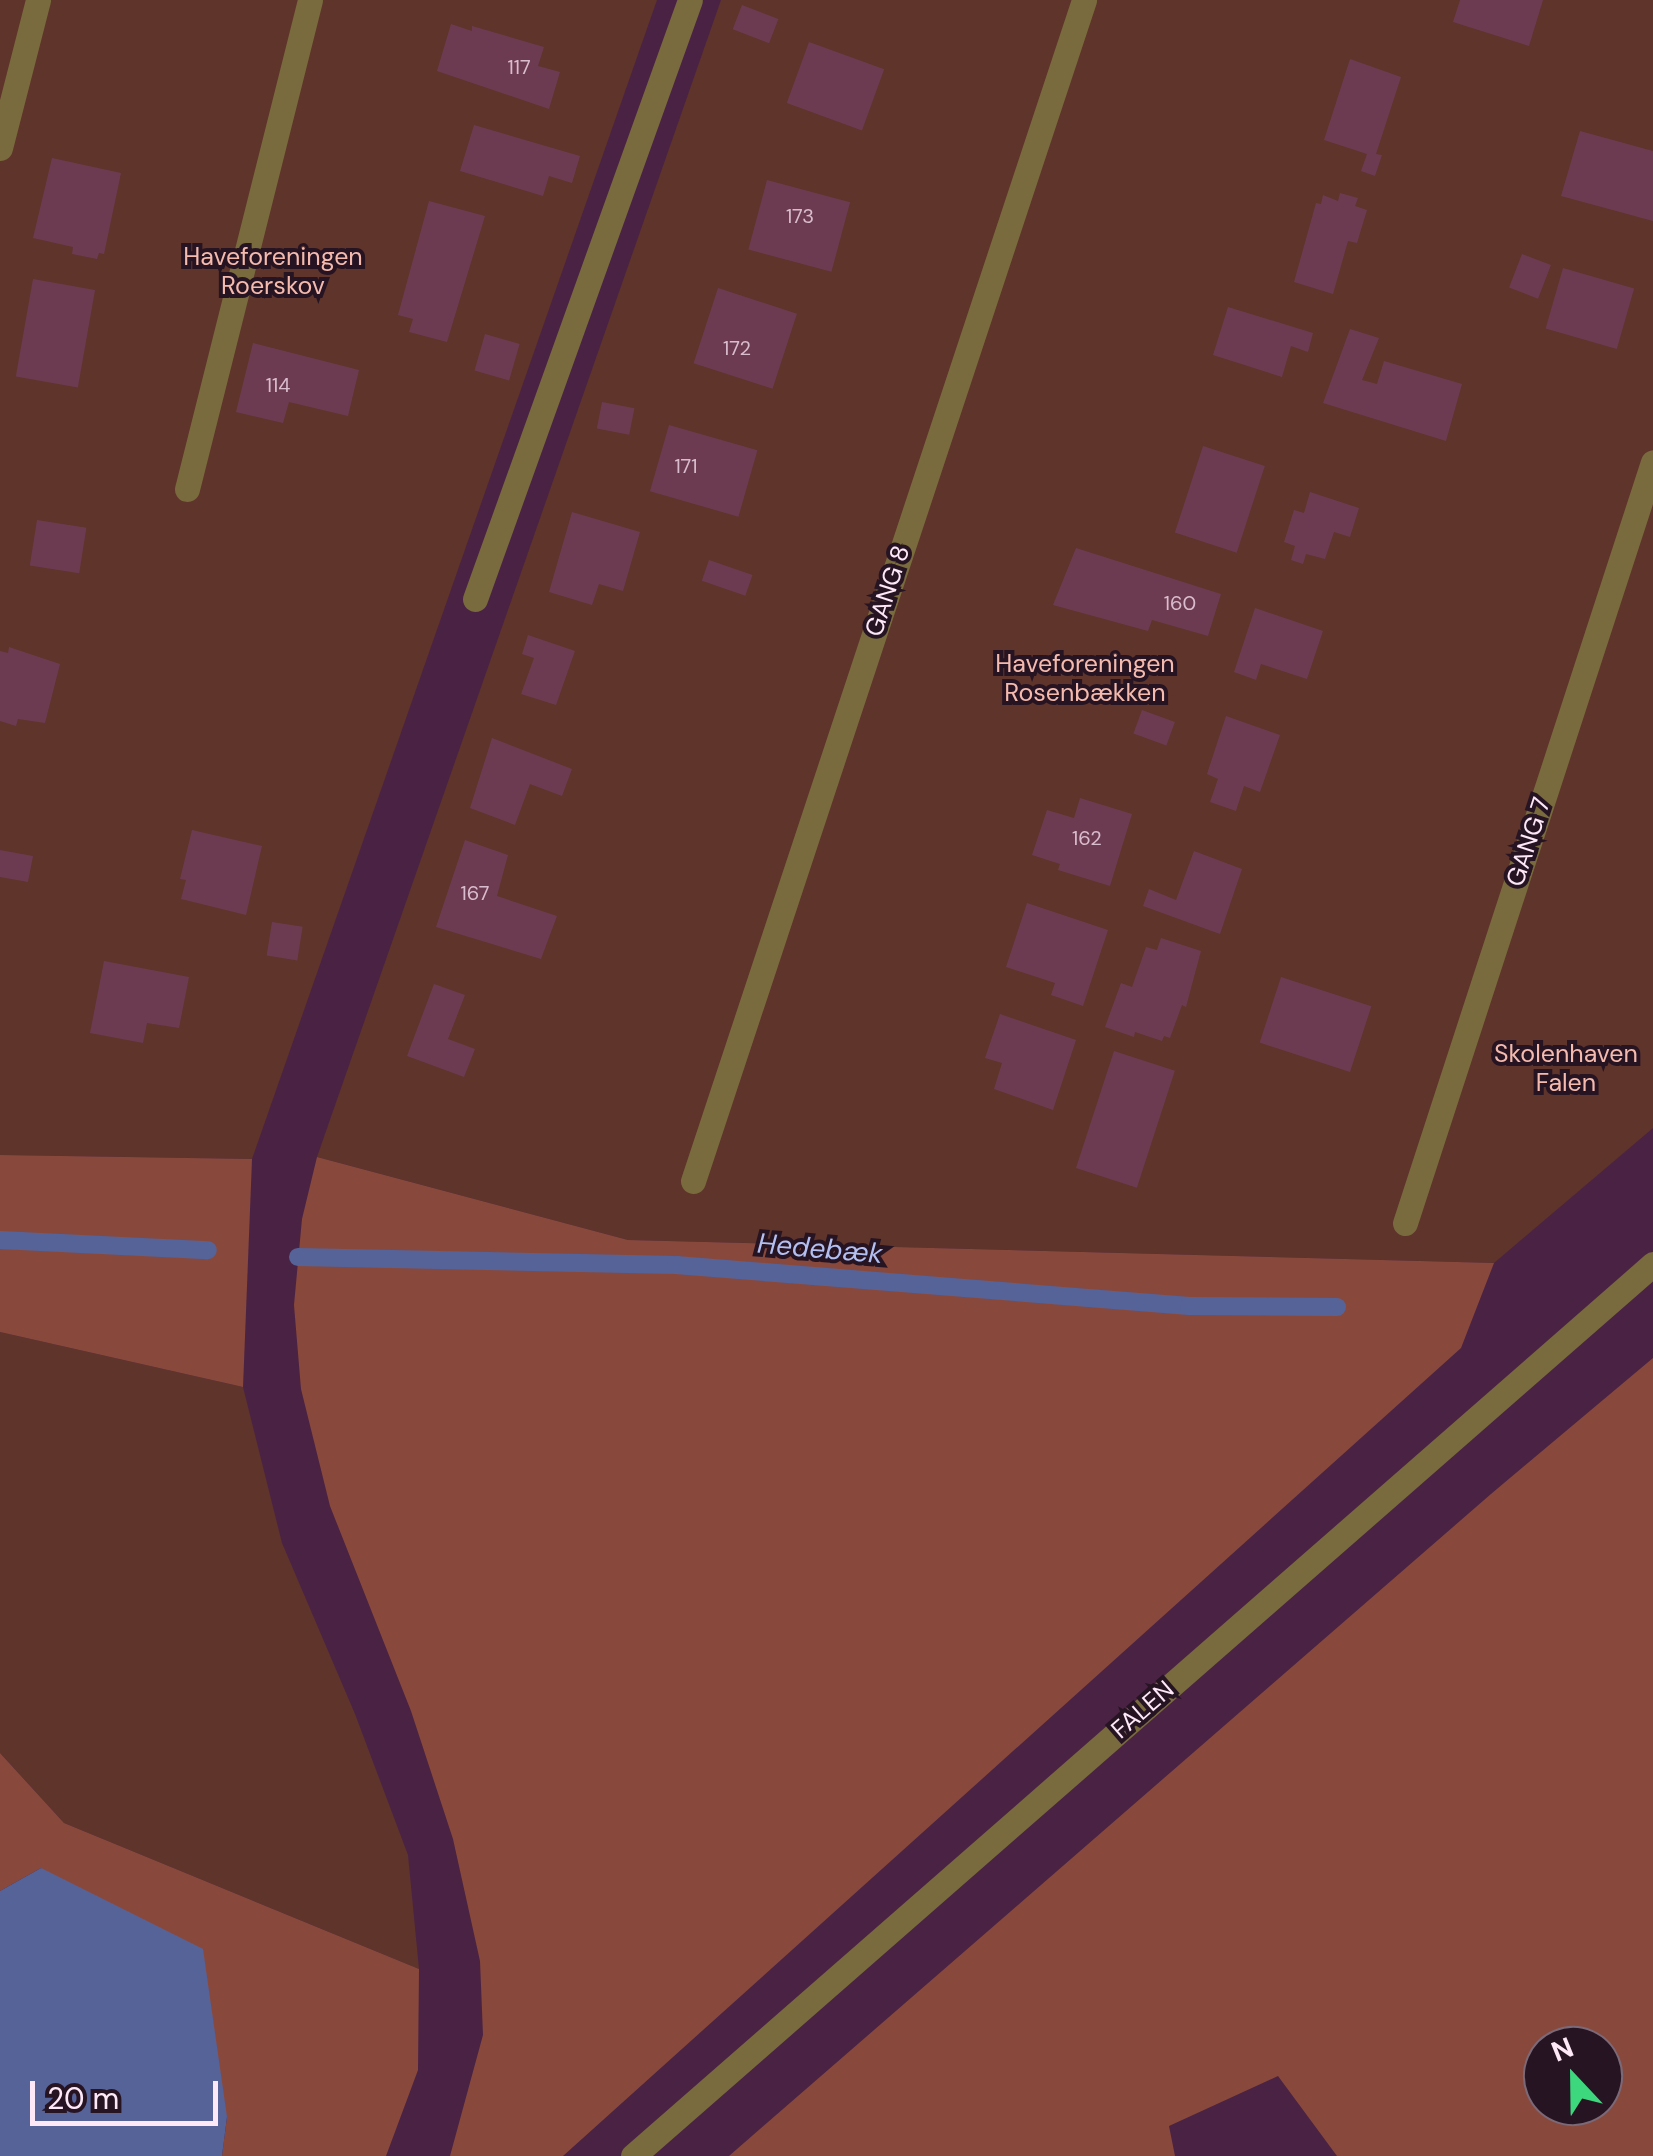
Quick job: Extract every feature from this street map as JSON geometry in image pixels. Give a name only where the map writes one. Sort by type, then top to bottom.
[{"type":"street","points":[[0,148],[38,0]]},
{"type":"street","points":[[187,489],[310,0]]},
{"type":"street","points":[[474,599],[690,0]]},
{"type":"street","name":"GANG 8","points":[[693,1181],[1084,0]]},
{"type":"street","name":"GANG 7","points":[[1406,1223],[1653,462]]},
{"type":"street","name":"FALEN","points":[[633,2156],[1653,1264]]},
{"type":"green space","name":"Haveforeningen Roerskov","points":[[0,0],[657,0],[252,1159],[0,1155]]},
{"type":"green space","name":"Haveforeningen Rosenbækken","points":[[721,0],[1653,0],[1653,1128],[1494,1263],[628,1240],[317,1157]]},
{"type":"green space","points":[[0,1332],[243,1387],[282,1543],[355,1714],[408,1855],[419,1969],[64,1823],[0,1753]]},
{"type":"shaded area","points":[[0,1155],[252,1159],[243,1387],[0,1332]]},
{"type":"shaded area","points":[[317,1157],[628,1240],[1494,1263],[1461,1348],[563,2156],[450,2156],[483,2035],[480,1961],[453,1839],[411,1711],[330,1506],[301,1389],[294,1305],[302,1219]]},
{"type":"shaded area","points":[[1653,1358],[1653,2156],[1337,2156],[1278,2076],[1169,2126],[1175,2156],[729,2156]]},
{"type":"shaded area","points":[[0,1753],[64,1823],[419,1969],[418,2070],[386,2156],[222,2156],[227,2117],[41,1868],[0,1891]]},
{"type":"water","points":[[41,1868],[203,1949],[227,2117],[222,2156],[0,2156],[0,1891]]},
{"type":"building","points":[[1460,0],[1543,0],[1529,46],[1453,22]]},
{"type":"building","points":[[742,5],[778,19],[769,43],[733,29]]},
{"type":"building","points":[[451,24],[472,31],[472,26],[544,47],[538,66],[560,72],[549,109],[437,71]]},
{"type":"building","points":[[809,42],[884,69],[862,130],[787,103]]},
{"type":"building","points":[[1350,59],[1401,77],[1376,154],[1382,155],[1375,176],[1361,171],[1367,154],[1324,140]]},
{"type":"building","points":[[474,125],[580,156],[572,183],[549,176],[543,196],[460,171]]},
{"type":"building","points":[[1580,131],[1653,151],[1653,221],[1561,196]]},
{"type":"building","points":[[52,158],[121,173],[104,254],[99,253],[97,259],[72,254],[73,247],[33,238]]},
{"type":"building","points":[[767,180],[850,202],[831,272],[748,250]]},
{"type":"building","points":[[1340,193],[1358,198],[1355,206],[1367,210],[1357,243],[1348,241],[1333,294],[1294,282],[1316,203],[1321,204],[1323,195],[1338,201]]},
{"type":"building","points":[[429,201],[485,216],[447,342],[409,332],[413,319],[398,315]]},
{"type":"building","points":[[1522,254],[1551,265],[1538,299],[1509,288]]},
{"type":"building","points":[[1563,268],[1634,288],[1617,349],[1546,329]]},
{"type":"building","points":[[33,279],[95,290],[78,387],[16,376]]},
{"type":"building","points":[[718,288],[797,314],[773,389],[694,363]]},
{"type":"building","points":[[1228,307],[1313,333],[1308,352],[1291,346],[1282,377],[1213,355]]},
{"type":"building","points":[[1350,329],[1379,338],[1362,380],[1377,384],[1384,361],[1462,384],[1446,441],[1323,403]]},
{"type":"building","points":[[485,334],[520,344],[509,380],[475,371]]},
{"type":"building","points":[[253,343],[359,370],[348,416],[289,402],[283,423],[236,412]]},
{"type":"building","points":[[602,402],[634,408],[629,435],[597,429]]},
{"type":"building","points":[[669,425],[757,450],[738,517],[650,491]]},
{"type":"building","points":[[1203,446],[1265,466],[1237,553],[1175,533]]},
{"type":"building","points":[[1310,492],[1359,508],[1350,537],[1334,532],[1325,559],[1306,554],[1303,564],[1291,560],[1295,546],[1284,542],[1294,510],[1304,513]]},
{"type":"building","points":[[572,512],[640,532],[623,591],[599,584],[592,605],[549,592]]},
{"type":"building","points":[[37,520],[86,528],[79,573],[30,565]]},
{"type":"building","points":[[1076,548],[1221,594],[1208,636],[1152,620],[1148,631],[1053,605]]},
{"type":"building","points":[[709,560],[752,575],[745,596],[702,581]]},
{"type":"building","points":[[1255,608],[1323,631],[1307,679],[1261,664],[1256,680],[1234,672]]},
{"type":"building","points":[[528,635],[575,651],[556,705],[521,694],[534,658],[522,654]]},
{"type":"building","points":[[9,647],[60,664],[45,723],[18,719],[16,726],[0,721],[0,651],[8,653]]},
{"type":"building","points":[[1142,710],[1175,722],[1166,745],[1133,733]]},
{"type":"building","points":[[1226,716],[1280,735],[1260,792],[1244,786],[1236,811],[1210,802],[1218,779],[1207,774]]},
{"type":"building","points":[[492,738],[572,769],[562,796],[530,784],[515,825],[470,808]]},
{"type":"building","points":[[1080,798],[1132,814],[1110,886],[1058,870],[1060,864],[1032,855],[1047,810],[1074,818]]},
{"type":"building","points":[[192,830],[262,846],[246,915],[181,899],[186,880],[180,879]]},
{"type":"building","points":[[465,840],[508,855],[497,896],[557,916],[541,959],[436,927]]},
{"type":"building","points":[[0,850],[33,856],[28,882],[0,877]]},
{"type":"building","points":[[1194,851],[1242,869],[1220,934],[1143,906],[1149,889],[1176,900]]},
{"type":"building","points":[[1027,903],[1108,930],[1083,1006],[1051,995],[1055,983],[1006,967]]},
{"type":"building","points":[[272,922],[303,927],[297,960],[267,956]]},
{"type":"building","points":[[1161,938],[1201,951],[1186,1007],[1182,1005],[1170,1038],[1164,1036],[1162,1041],[1135,1032],[1134,1037],[1105,1027],[1121,983],[1132,987],[1146,947],[1157,950]]},
{"type":"building","points":[[104,961],[189,977],[179,1028],[147,1023],[143,1043],[90,1033]]},
{"type":"building","points":[[1281,977],[1371,1006],[1350,1072],[1260,1043]]},
{"type":"building","points":[[434,984],[465,995],[448,1039],[475,1049],[464,1077],[407,1056]]},
{"type":"building","points":[[1000,1014],[1076,1040],[1053,1110],[994,1089],[1002,1063],[985,1058]]},
{"type":"building","points":[[1114,1051],[1175,1071],[1137,1188],[1076,1168]]},
{"type":"waterway","name":"Hedebæk","points":[[0,1240],[208,1250]]},
{"type":"waterway","name":"Hedebæk","points":[[298,1257],[676,1265],[1189,1306],[1337,1307]]},
{"type":"park label","name":"Skolenhaven Falen","points":[[1566,1070]]}]
